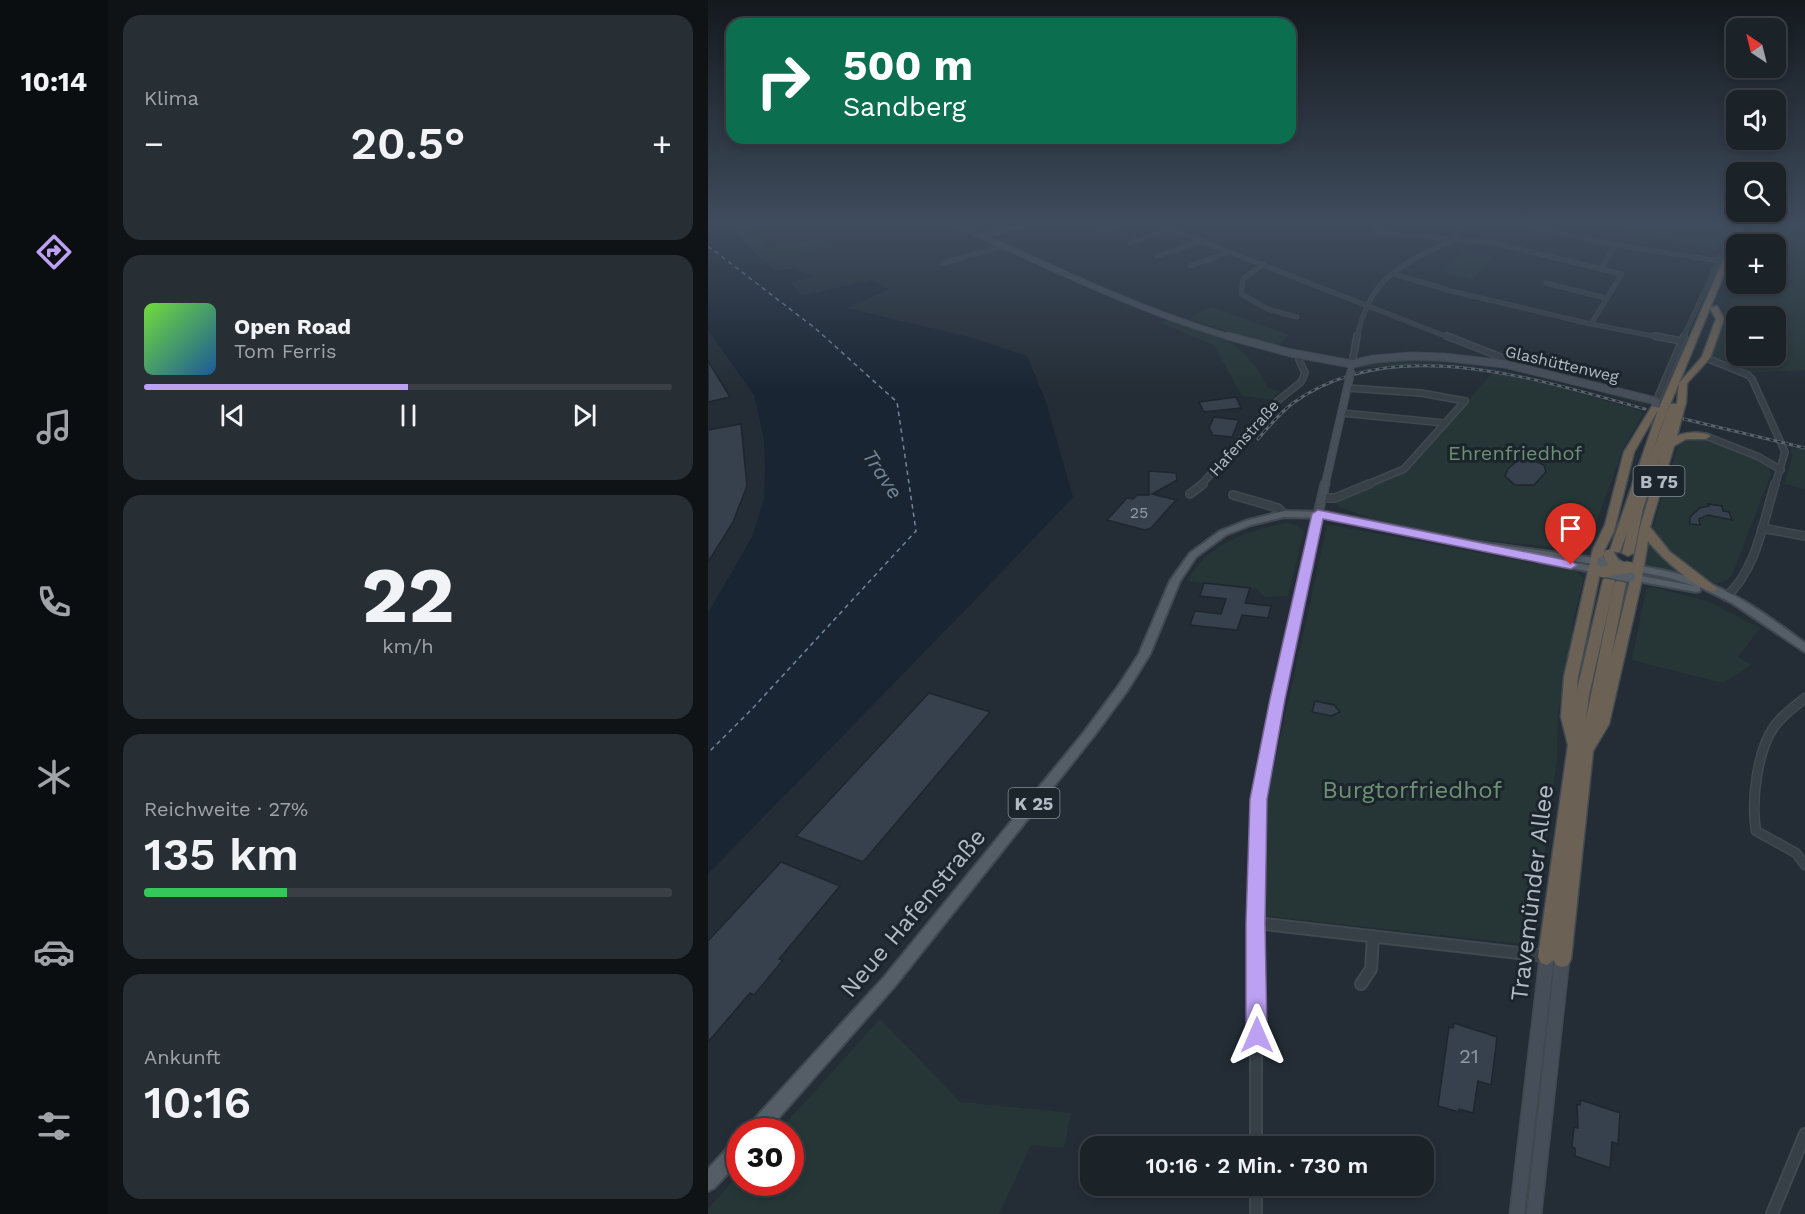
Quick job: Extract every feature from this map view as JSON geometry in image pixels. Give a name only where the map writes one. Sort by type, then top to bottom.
[{"type":"highway","name":"Travemünder Allee","points":[[1555,958],[1581,750],[1617,569],[1657,424],[1719,278]]},
{"type":"highway","name":"B 75","points":[[1645,528],[1682,402],[1684,382],[1726,279]]},
{"type":"highway","points":[[1628,553],[1638,508],[1653,460],[1684,382],[1706,358],[1720,319],[1714,308]]},
{"type":"highway","points":[[1626,463],[1634,442],[1655,404]]},
{"type":"highway","name":"B 75","points":[[1617,569],[1601,542],[1611,524],[1626,463],[1657,424]]},
{"type":"highway","points":[[1670,444],[1684,436],[1706,436]]},
{"type":"highway","points":[[1581,750],[1568,717],[1571,677],[1617,569],[1645,528],[1658,548],[1669,559],[1711,588]]},
{"type":"main road","name":"Neue Hafenstraße","points":[[766,1118],[890,981],[1095,727],[1144,654],[1175,581],[1188,562],[1207,543],[1223,533],[1248,523],[1284,514],[1318,514]]},
{"type":"main road","name":"K 25","points":[[1318,514],[1617,569]]},
{"type":"main road","points":[[1617,569],[1711,588],[1805,648]]},
{"type":"main road","points":[[1617,569],[1726,597]]},
{"type":"main road","points":[[708,1182],[726,1162]]},
{"type":"street","name":"Glashüttenweg","points":[[1070,278],[1234,338],[1351,367],[1363,360],[1398,357],[1442,357],[1523,366],[1655,404]]},
{"type":"street","points":[[1246,278],[1240,285],[1240,294],[1261,305],[1298,317]]},
{"type":"street","points":[[1298,278],[1523,366]]},
{"type":"street","points":[[1256,1136],[1256,923],[1259,799],[1277,699],[1366,304],[1379,286],[1389,278]]},
{"type":"street","points":[[1407,278],[1591,324],[1681,341]]},
{"type":"street","points":[[1591,324],[1620,278]]},
{"type":"street","points":[[1655,404],[1711,278]]},
{"type":"street","points":[[1546,283],[1606,298]]},
{"type":"street","name":"Hafenstraße","points":[[1190,494],[1237,447],[1268,409],[1304,379],[1299,360],[1305,355]]},
{"type":"street","points":[[1706,358],[1752,379],[1785,448],[1781,470],[1748,570],[1739,585],[1726,597]]},
{"type":"street","points":[[1323,498],[1335,498],[1404,469],[1465,401],[1348,384]]},
{"type":"street","points":[[1342,413],[1444,423]]},
{"type":"street","points":[[1706,436],[1763,459],[1781,470]]},
{"type":"street","points":[[1233,495],[1278,508],[1284,514]]},
{"type":"street","points":[[1762,528],[1805,536]]},
{"type":"street","points":[[1805,698],[1772,730],[1759,772],[1753,822],[1755,831],[1796,853],[1805,865]]},
{"type":"street","points":[[1256,923],[1555,958]]},
{"type":"street","points":[[1361,984],[1367,980],[1371,972],[1373,936]]},
{"type":"street","name":"Travemünder Allee","points":[[1517,1214],[1555,958]]},
{"type":"street","name":"Travemünder Allee","points":[[1534,1214],[1555,958]]},
{"type":"street","points":[[1772,1214],[1805,1134]]},
{"type":"street","points":[[1256,1196],[1256,1214]]},
{"type":"green space","points":[[1786,278],[1805,278],[1805,370],[1750,373],[1734,366],[1786,366],[1786,306],[1729,306],[1733,294],[1786,294]]},
{"type":"green space","points":[[1212,307],[1289,335],[1277,347],[1187,318]]},
{"type":"green space","points":[[1726,314],[1726,363],[1711,356]]},
{"type":"green space","points":[[1174,318],[1229,342],[1250,360],[1268,388],[1281,391],[1272,399],[1242,396],[1214,345],[1161,323]]},
{"type":"green space","points":[[1387,359],[1441,359],[1496,364],[1639,399],[1647,406],[1556,380],[1486,366],[1437,363],[1361,368],[1367,364]]},
{"type":"green space","name":"Ehrenfriedhof","points":[[1492,373],[1556,386],[1644,412],[1622,451],[1588,546],[1577,549],[1456,536],[1367,517],[1339,507],[1335,500],[1407,470]]},
{"type":"green space","points":[[1689,439],[1710,441],[1740,452],[1768,466],[1771,474],[1732,575],[1722,582],[1711,582],[1699,578],[1688,570],[1652,530],[1678,446]]},
{"type":"green space","points":[[1791,447],[1805,449],[1805,489],[1784,484],[1792,458]]},
{"type":"green space","points":[[1287,523],[1298,526],[1304,531],[1288,596],[1265,597],[1257,589],[1187,581],[1206,557],[1217,548],[1257,530]]},
{"type":"green space","name":"Burgtorfriedhof","points":[[1327,526],[1575,571],[1584,578],[1572,624],[1573,636],[1558,712],[1557,761],[1532,945],[1265,916],[1267,798]]},
{"type":"green space","points":[[1647,538],[1656,551],[1685,576],[1646,565],[1644,562]]},
{"type":"green space","points":[[1652,587],[1707,601],[1760,628],[1738,657],[1751,665],[1723,683],[1632,660],[1646,589]]},
{"type":"green space","points":[[880,1019],[960,1102],[1071,1113],[1064,1148],[1031,1145],[999,1214],[708,1214],[708,1209],[726,1189],[726,1196],[804,1196],[804,1118],[791,1118]]},
{"type":"water","name":"Trave","points":[[708,278],[809,278],[790,282],[801,294],[871,280],[889,289],[847,308],[969,337],[1027,356],[1046,402],[1073,497],[708,874],[708,613],[752,537],[764,500],[765,468],[764,439],[754,395],[708,330]]},
{"type":"building","points":[[708,361],[730,397],[708,402]]},
{"type":"building","points":[[1236,397],[1241,408],[1204,412],[1199,402]]},
{"type":"building","points":[[1214,417],[1239,420],[1232,437],[1211,435],[1209,428]]},
{"type":"building","points":[[741,424],[747,486],[733,522],[708,562],[708,430]]},
{"type":"building","points":[[1528,458],[1544,465],[1546,472],[1534,485],[1515,485],[1505,476],[1508,469],[1517,461]]},
{"type":"building","points":[[1149,471],[1176,473],[1177,480],[1152,494],[1176,500],[1151,528],[1145,530],[1107,520],[1127,498],[1133,499],[1137,495],[1149,495]]},
{"type":"building","points":[[1708,504],[1722,506],[1723,511],[1729,512],[1732,520],[1708,515],[1699,519],[1700,525],[1690,524],[1690,517],[1700,508],[1709,506]]},
{"type":"building","points":[[1204,583],[1250,588],[1245,603],[1271,606],[1268,618],[1242,615],[1237,630],[1190,625],[1195,611],[1221,614],[1226,599],[1200,596]]},
{"type":"building","points":[[929,693],[990,712],[863,862],[796,836]]},
{"type":"building","points":[[1315,701],[1334,705],[1340,712],[1331,716],[1312,712]]},
{"type":"building","points":[[781,862],[840,886],[779,959],[783,960],[754,995],[750,993],[708,1042],[708,941]]},
{"type":"building","points":[[1454,1023],[1497,1037],[1491,1085],[1478,1081],[1473,1113],[1438,1106],[1449,1027],[1453,1028]]},
{"type":"building","points":[[1581,1100],[1620,1113],[1618,1144],[1612,1142],[1610,1168],[1575,1156],[1575,1148],[1572,1147],[1574,1127],[1578,1128],[1577,1104],[1580,1105]]},
{"type":"ferry route","points":[[708,753],[752,709],[916,531],[897,402],[816,329],[749,278]]},
{"type":"railway","points":[[1258,439],[1293,403],[1332,381],[1375,369],[1420,366],[1466,368],[1513,375],[1645,409]]},
{"type":"railway","points":[[1684,419],[1805,448]]},
{"type":"route","points":[[1257,1035],[1256,923],[1259,799],[1277,699],[1318,514],[1571,565]]}]
